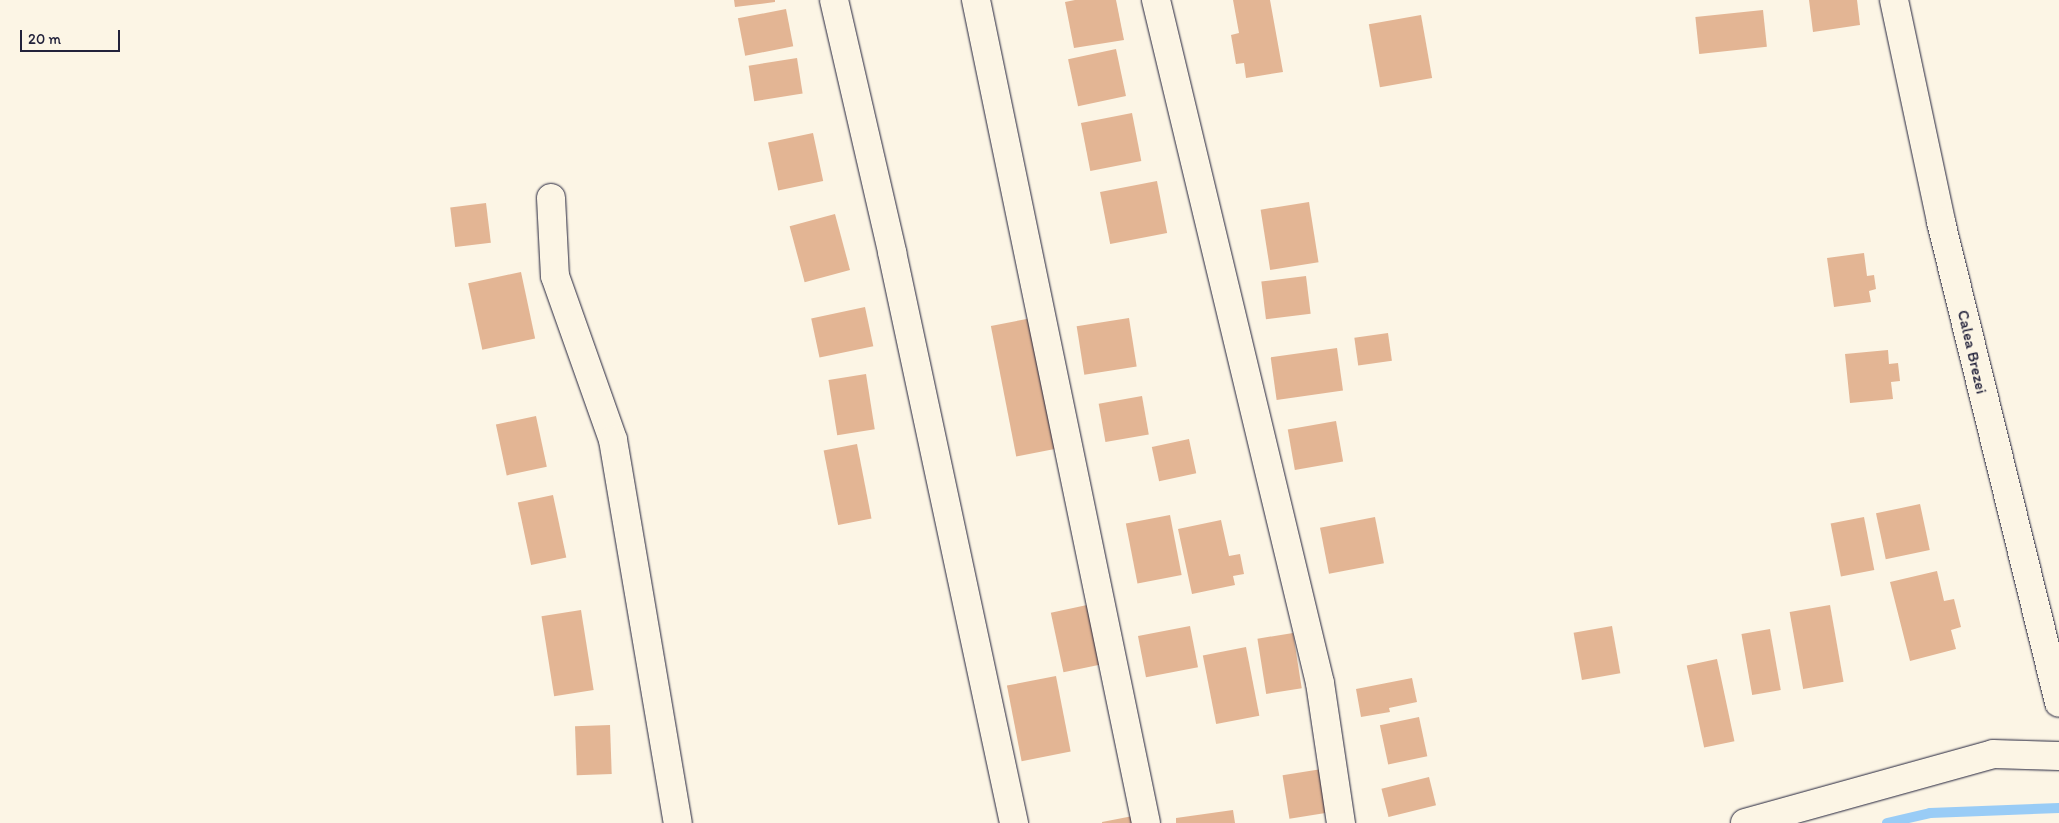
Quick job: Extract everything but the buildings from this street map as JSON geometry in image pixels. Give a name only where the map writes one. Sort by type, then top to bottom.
[{"type":"street","points":[[834,0],[892,252],[1014,823]]},
{"type":"street","points":[[976,0],[1146,823]]},
{"type":"street","points":[[1156,0],[1320,684],[1341,823]]},
{"type":"street","name":"Calea Brezei","points":[[1894,0],[1941,222],[2059,703]]},
{"type":"street","points":[[551,198],[555,276],[613,440],[678,823]]},
{"type":"street","points":[[1745,823],[1993,754],[2059,756]]},
{"type":"waterway","points":[[1887,823],[1930,813],[2059,808]]}]
